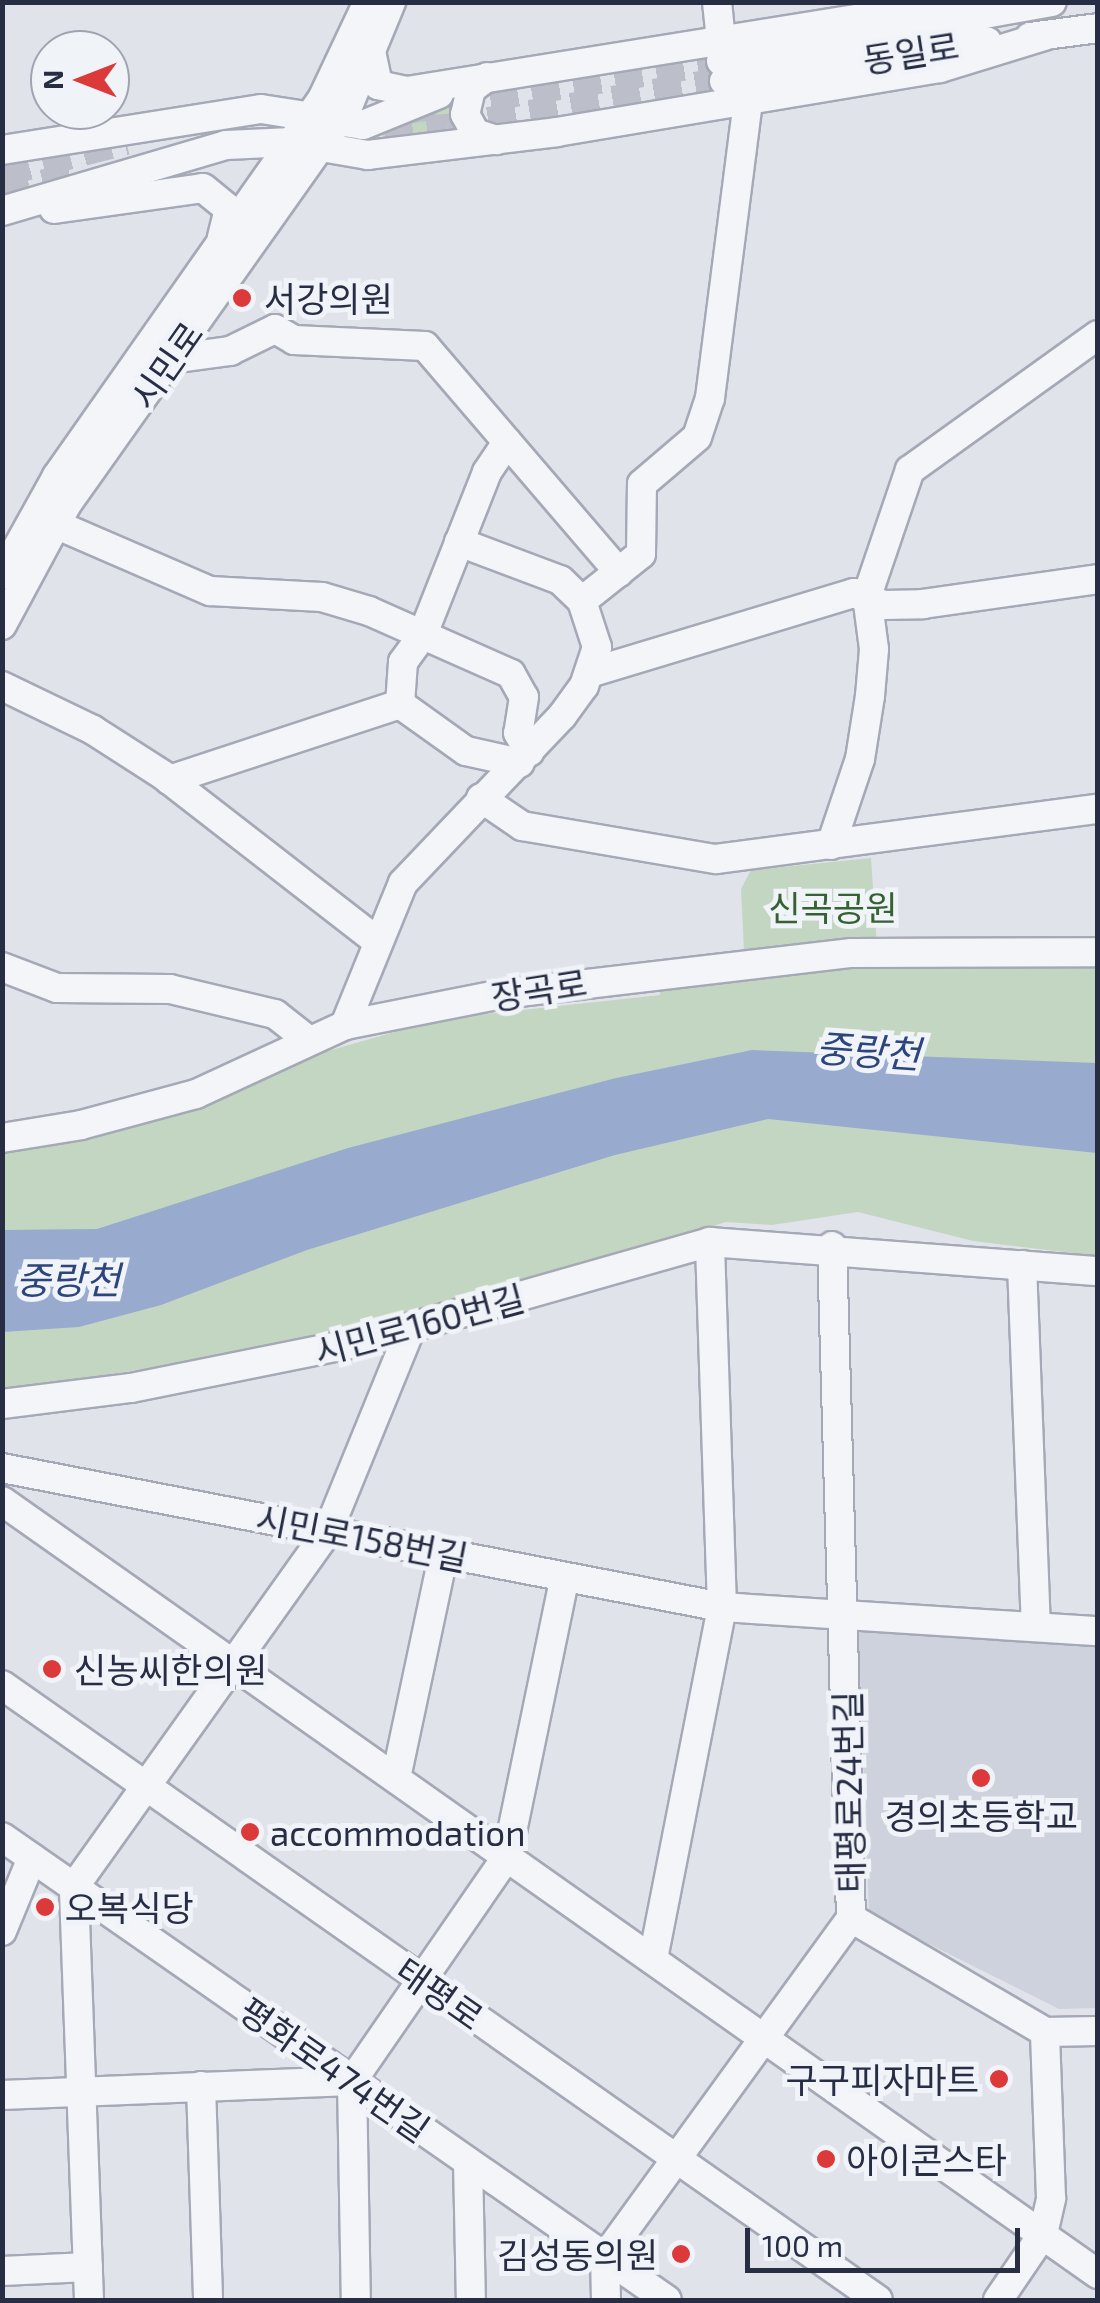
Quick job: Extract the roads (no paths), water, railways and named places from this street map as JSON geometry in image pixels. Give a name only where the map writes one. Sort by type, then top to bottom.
[{"type":"street","name":"시민로","points":[[324,119],[368,2]]},
{"type":"street","name":"시민로","points":[[2,625],[55,524],[171,359],[378,39],[391,2]]},
{"type":"street","points":[[717,2],[722,60]]},
{"type":"street","points":[[378,39],[370,70],[382,88],[722,60],[961,2]]},
{"type":"street","points":[[1005,2],[1044,3]]},
{"type":"street","name":"동일로","points":[[722,60],[1044,3]]},
{"type":"street","name":"동일로","points":[[722,60],[1044,36],[1098,28]]},
{"type":"street","points":[[2,213],[202,150],[306,145],[368,154],[498,140],[954,64],[1044,36]]},
{"type":"street","points":[[2,150],[236,112],[380,122],[476,79]]},
{"type":"street","points":[[476,79],[466,119],[478,136],[498,140]]},
{"type":"street","points":[[582,601],[619,572],[646,540],[642,484],[698,437],[710,398],[748,100]]},
{"type":"street","name":"시민로","points":[[2,574],[57,476],[207,269],[306,145]]},
{"type":"street","points":[[2,213],[203,188],[224,200],[230,213],[207,269]]},
{"type":"street","points":[[171,359],[230,351],[275,329],[294,340],[425,346],[619,572]]},
{"type":"street","points":[[831,844],[860,758],[870,696],[874,650],[867,596],[910,470],[1098,335]]},
{"type":"street","points":[[400,704],[404,662],[423,634],[459,542],[506,442]]},
{"type":"street","points":[[55,524],[210,590],[322,597],[423,634],[511,674],[524,697],[518,734],[525,757]]},
{"type":"street","points":[[345,1025],[376,940],[402,884],[525,757],[589,674],[598,647],[582,601],[560,580],[459,542]]},
{"type":"street","points":[[589,674],[854,593],[884,605],[923,604],[1098,579]]},
{"type":"street","points":[[2,686],[93,730],[169,780],[376,940]]},
{"type":"street","points":[[400,704],[466,751],[525,757]]},
{"type":"street","points":[[169,780],[400,704]]},
{"type":"street","points":[[482,798],[522,826],[716,859],[1098,809]]},
{"type":"street","name":"장곡로","points":[[2,1138],[67,1128],[196,1094],[345,1025],[645,972],[884,952],[1098,952]]},
{"type":"street","points":[[2,967],[57,988],[170,990],[274,1014],[308,1040]]},
{"type":"street","points":[[653,1959],[722,1607],[710,1242]]},
{"type":"street","name":"시민로160번길","points":[[2,1404],[132,1388],[410,1330],[710,1242],[832,1246],[1098,1271]]},
{"type":"street","name":"태평로24번길","points":[[605,2257],[851,1918],[832,1246]]},
{"type":"street","points":[[1022,1265],[1036,1627]]},
{"type":"street","points":[[90,2300],[74,1887],[149,1788],[328,1531],[410,1330]]},
{"type":"street","name":"시민로158번길","points":[[2,1468],[722,1607],[1098,1630]]},
{"type":"street","points":[[2,1502],[1098,2274]]},
{"type":"street","points":[[396,1778],[444,1553]]},
{"type":"street","points":[[356,2300],[352,2081],[507,1856],[565,1576]]},
{"type":"street","points":[[2,1662],[8,1691]]},
{"type":"street","name":"태평로","points":[[8,1691],[878,2300]]},
{"type":"street","name":"평화로474번길","points":[[2,1838],[667,2300]]},
{"type":"street","points":[[2,1932],[32,1858]]},
{"type":"street","points":[[851,1918],[1046,2032],[1098,2030]]},
{"type":"street","points":[[998,2300],[1043,2234],[1051,2198],[1046,2032]]},
{"type":"street","points":[[2,2095],[352,2081]]},
{"type":"street","points":[[201,2086],[208,2300]]},
{"type":"street","points":[[468,2162],[471,2300]]},
{"type":"street","points":[[605,2257],[606,2300]]},
{"type":"street","points":[[2,2271],[88,2268]]},
{"type":"water","name":"중랑천","points":[[752,1050],[1097,1063],[1097,1153],[768,1119],[615,1155],[307,1250],[161,1305],[79,1327],[3,1332],[3,1230],[97,1229],[348,1148],[616,1078]]},
{"type":"tunnel","points":[[407,110],[721,61]]},
{"type":"tunnel","points":[[343,136],[447,128],[724,81]]},
{"type":"tunnel","points":[[2,173],[126,141]]},
{"type":"tunnel","points":[[2,193],[84,174]]},
{"type":"place","name":"서강의원","points":[[242,298]]},
{"type":"place","name":"신농씨한의원","points":[[52,1669]]},
{"type":"place","name":"경의초등학교","points":[[981,1778]]},
{"type":"place","name":"accommodation","points":[[250,1832]]},
{"type":"place","name":"오복식당","points":[[45,1907]]},
{"type":"place","name":"구구피자마트","points":[[999,2079]]},
{"type":"place","name":"아이콘스타","points":[[826,2159]]},
{"type":"place","name":"김성동의원","points":[[681,2254]]},
{"type":"park label","name":"신곡공원","points":[[833,907]]}]
